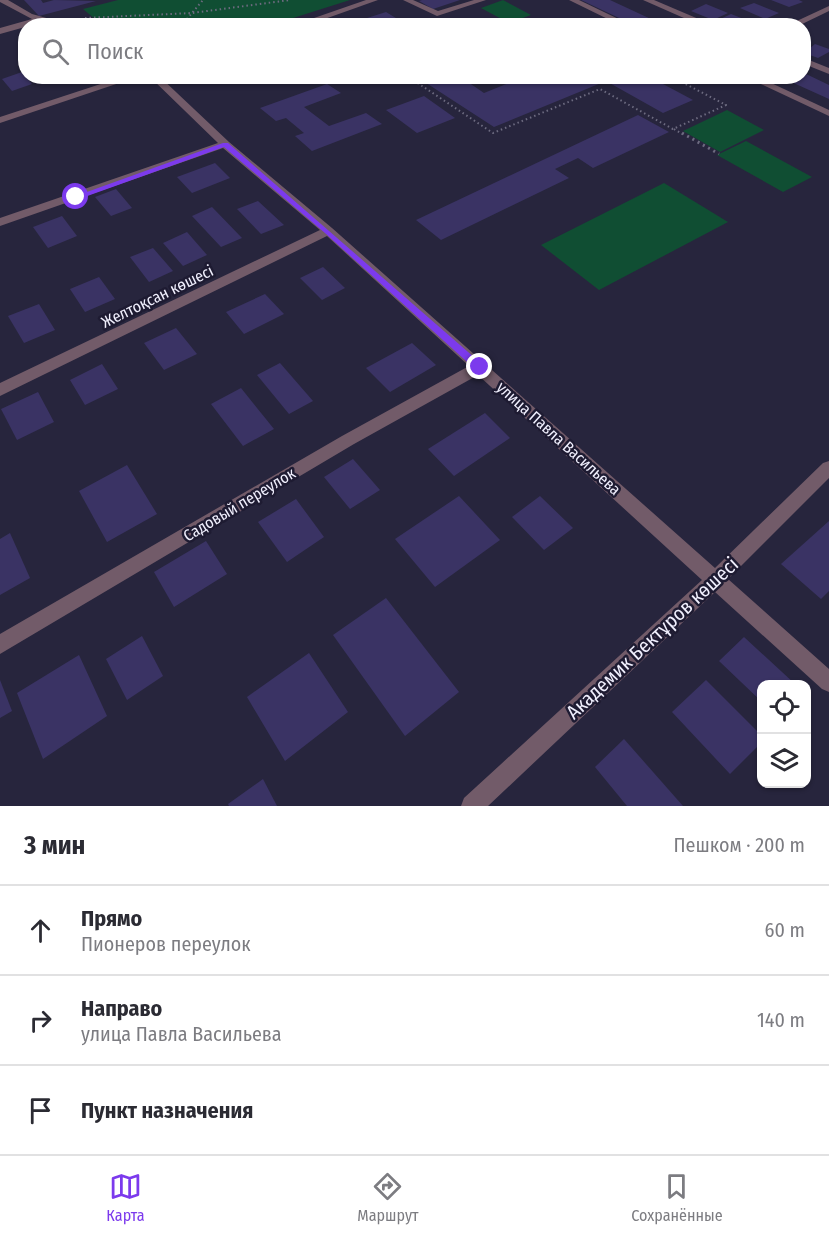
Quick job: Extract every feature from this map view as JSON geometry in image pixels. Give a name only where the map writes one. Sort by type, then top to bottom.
[{"type":"street","points":[[2,0],[29,16],[44,18]]},
{"type":"street","points":[[319,18],[374,0]]},
{"type":"street","points":[[647,0],[691,18]]},
{"type":"street","points":[[807,18],[829,8]]},
{"type":"street","points":[[0,32],[18,27]]},
{"type":"street","points":[[811,64],[829,71]]},
{"type":"street","points":[[0,120],[111,84]]},
{"type":"street","name":"улица Павла Васильева","points":[[161,84],[225,144],[328,231],[829,682]]},
{"type":"street","points":[[0,222],[225,144]]},
{"type":"street","name":"Желтоқсан көшесі","points":[[0,390],[328,231]]},
{"type":"street","name":"Садовый переулок","points":[[0,645],[348,440],[480,367]]},
{"type":"street","name":"Академик Бектұров көшесі","points":[[472,806],[716,579],[829,468]]},
{"type":"lane","points":[[407,0],[437,14],[482,0]]},
{"type":"lane","points":[[573,0],[612,18]]},
{"type":"lane","points":[[766,84],[829,113]]},
{"type":"path","points":[[188,18],[203,0]]},
{"type":"path","points":[[74,18],[192,13],[290,0]]},
{"type":"path","points":[[419,84],[492,133],[600,89],[719,154]]},
{"type":"path","points":[[674,129],[726,105],[684,84]]},
{"type":"green space","points":[[118,0],[350,0],[293,18],[94,18],[83,9]]},
{"type":"green space","points":[[503,0],[531,15],[523,18],[500,18],[481,8]]},
{"type":"green space","points":[[727,110],[764,130],[720,152],[683,131]]},
{"type":"green space","points":[[746,141],[812,177],[783,192],[717,155]]},
{"type":"green space","points":[[664,183],[728,222],[599,290],[541,245]]},
{"type":"building","points":[[24,0],[41,0],[43,3],[54,0],[96,1],[39,16]]},
{"type":"building","points":[[460,0],[433,9],[419,1]]},
{"type":"building","points":[[581,0],[610,0],[649,18],[619,18]]},
{"type":"building","points":[[771,0],[799,0],[803,2],[789,7]]},
{"type":"building","points":[[754,3],[779,13],[763,18],[740,8]]},
{"type":"building","points":[[706,4],[728,13],[717,18],[708,18],[691,11]]},
{"type":"building","points":[[386,12],[396,18],[367,18]]},
{"type":"building","points":[[731,14],[741,18],[722,18]]},
{"type":"building","points":[[815,44],[829,49],[829,52],[818,58],[811,56],[811,47]]},
{"type":"building","points":[[18,73],[18,84],[32,84],[12,91],[2,79]]},
{"type":"building","points":[[811,76],[829,85],[829,99],[796,84],[811,84]]},
{"type":"building","points":[[327,84],[341,93],[304,107],[329,126],[366,113],[382,124],[312,151],[295,136],[304,133],[286,118],[276,121],[260,108]]},
{"type":"building","points":[[428,84],[471,84],[484,93],[506,84],[599,84],[494,127]]},
{"type":"building","points":[[611,84],[663,84],[693,100],[663,113]]},
{"type":"building","points":[[424,96],[455,118],[417,133],[386,110]]},
{"type":"building","points":[[638,115],[669,132],[593,168],[578,158],[555,169],[569,178],[441,240],[416,220]]},
{"type":"building","points":[[215,163],[230,178],[192,193],[177,177]]},
{"type":"building","points":[[116,189],[132,208],[111,216],[95,197]]},
{"type":"building","points":[[258,201],[284,225],[261,234],[237,209]]},
{"type":"building","points":[[212,207],[242,238],[221,247],[192,216]]},
{"type":"building","points":[[62,216],[77,236],[48,248],[33,227]]},
{"type":"building","points":[[187,232],[207,255],[183,266],[163,243]]},
{"type":"building","points":[[153,248],[173,271],[149,282],[130,257]]},
{"type":"building","points":[[323,267],[345,288],[322,300],[300,278]]},
{"type":"building","points":[[99,277],[115,299],[85,312],[70,289]]},
{"type":"building","points":[[265,294],[284,314],[244,334],[226,312]]},
{"type":"building","points":[[39,304],[55,330],[24,343],[8,316]]},
{"type":"building","points":[[176,328],[197,354],[164,370],[144,343]]},
{"type":"building","points":[[412,343],[436,365],[390,392],[366,368]]},
{"type":"building","points":[[280,363],[313,401],[289,414],[257,375]]},
{"type":"building","points":[[102,364],[118,389],[85,405],[70,380]]},
{"type":"building","points":[[241,388],[274,429],[243,446],[211,404]]},
{"type":"building","points":[[38,392],[54,422],[17,440],[1,409]]},
{"type":"building","points":[[485,413],[510,438],[454,476],[428,449]]},
{"type":"building","points":[[353,459],[380,490],[350,509],[324,477]]},
{"type":"building","points":[[127,465],[157,514],[107,542],[79,491]]},
{"type":"building","points":[[459,496],[500,540],[435,587],[395,539]]},
{"type":"building","points":[[540,496],[573,528],[544,550],[512,517]]},
{"type":"building","points":[[296,499],[324,537],[287,562],[258,522]]},
{"type":"building","points":[[829,521],[829,591],[821,599],[781,564]]},
{"type":"building","points":[[10,533],[30,578],[0,595],[0,539]]},
{"type":"building","points":[[206,541],[227,574],[174,607],[154,572]]},
{"type":"building","points":[[386,598],[459,692],[405,736],[333,635]]},
{"type":"building","points":[[142,636],[163,676],[127,700],[106,659]]},
{"type":"building","points":[[744,637],[791,680],[757,680],[757,697],[719,661]]},
{"type":"building","points":[[309,653],[348,712],[285,761],[247,697]]},
{"type":"building","points":[[79,655],[107,716],[43,759],[17,693]]},
{"type":"building","points":[[0,680],[12,711],[0,718]]},
{"type":"building","points":[[706,680],[757,731],[757,747],[730,774],[672,712]]},
{"type":"building","points":[[624,739],[683,806],[627,806],[595,767]]},
{"type":"building","points":[[263,779],[277,806],[229,806],[228,804]]},
{"type":"route","points":[[76,197],[225,144],[328,231],[480,367]]}]
